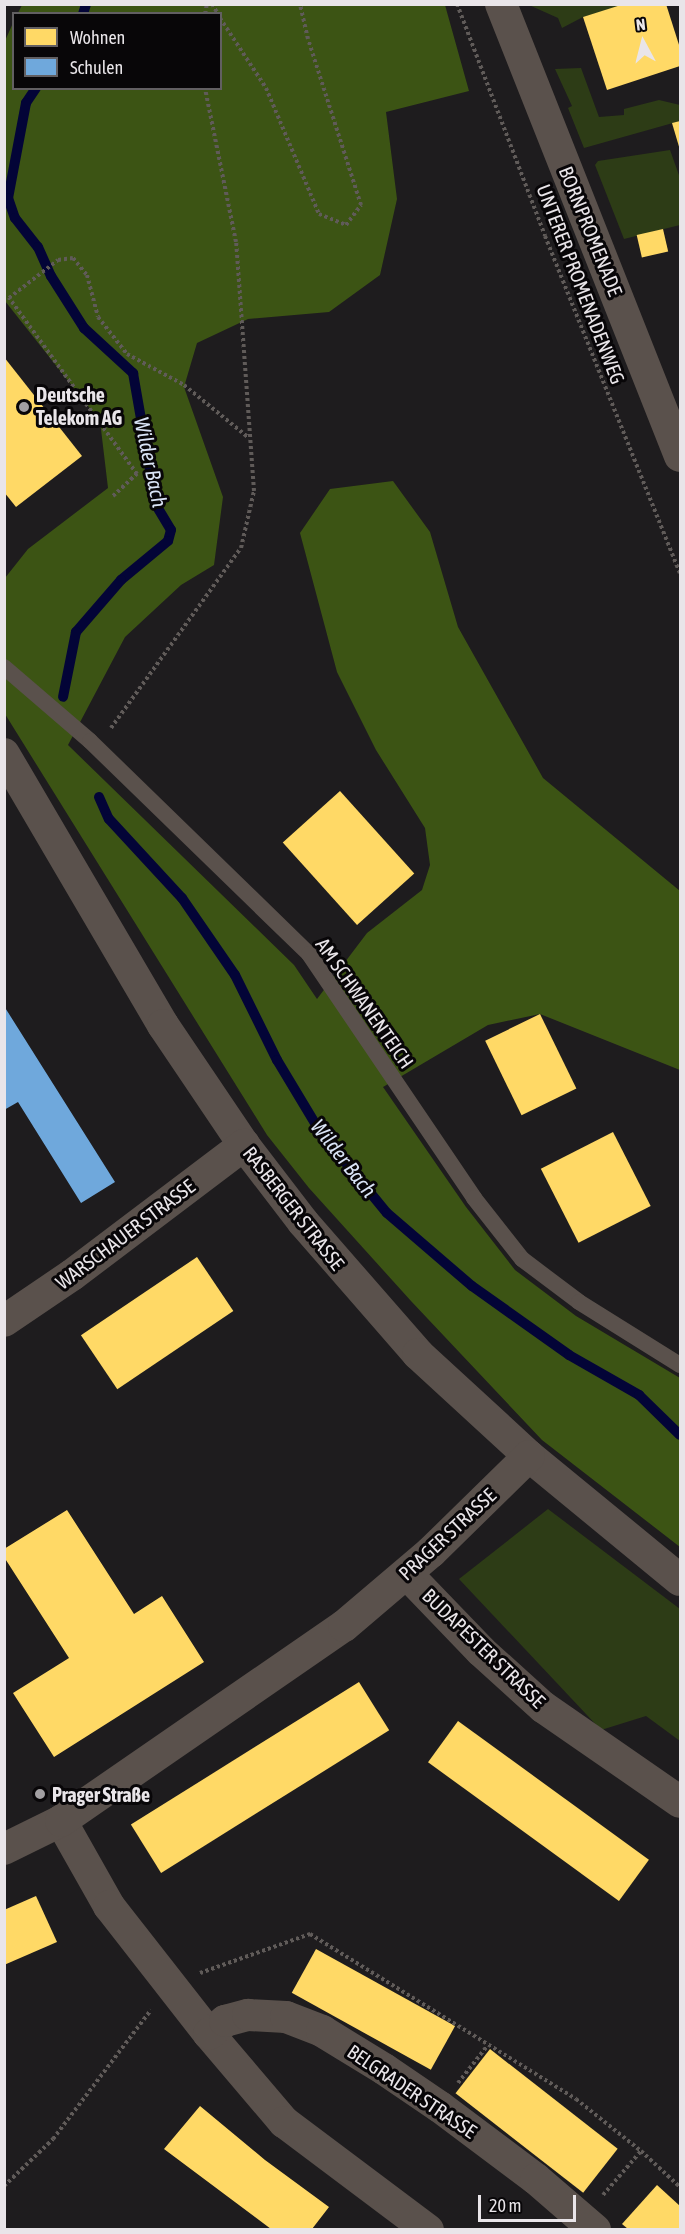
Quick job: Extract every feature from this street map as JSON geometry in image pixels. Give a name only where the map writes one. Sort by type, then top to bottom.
[{"type":"street","name":"BORNPROMENADE","points":[[501,4],[681,456]]},
{"type":"street","name":"RASBERGER STRASSE","points":[[4,754],[163,1025],[244,1145],[310,1231],[418,1354],[529,1456],[681,1580]]},
{"type":"street","name":"WARSCHAUER STRASSE","points":[[4,1322],[72,1275],[244,1145]]},
{"type":"street","name":"PRAGER STRASSE","points":[[4,1849],[61,1821],[344,1626],[407,1574],[529,1456]]},
{"type":"street","name":"BUDAPESTER STRASSE","points":[[407,1574],[481,1651],[543,1707],[681,1802]]},
{"type":"street","points":[[61,1821],[109,1906],[209,2034],[284,2122],[428,2229]]},
{"type":"street","name":"BELGRADER STRASSE","points":[[209,2034],[225,2021],[248,2015],[286,2017],[322,2031],[440,2107],[536,2179],[589,2224]]},
{"type":"lane","name":"AM SCHWANENTEICH","points":[[4,667],[93,744],[309,954],[474,1198],[522,1259],[579,1302],[681,1365]]},
{"type":"path","points":[[222,21],[266,88],[319,214],[346,225],[361,205],[308,39],[300,4]]},
{"type":"path","name":"UNTERER PROMENADENWEG","points":[[457,4],[545,236],[681,573]]},
{"type":"path","points":[[93,744],[241,548],[254,492],[236,242],[205,90]]},
{"type":"path","points":[[113,496],[137,474],[9,298],[58,260],[73,258],[87,275],[98,317],[127,354],[184,384],[250,439]]},
{"type":"path","points":[[4,2186],[53,2139],[171,1983],[310,1934],[576,2099],[641,2151],[681,2187]]},
{"type":"path","points":[[440,2107],[488,2045]]},
{"type":"path","points":[[589,2224],[641,2151]]},
{"type":"green space","points":[[22,5],[445,5],[469,91],[386,112],[397,199],[380,275],[329,312],[248,319],[197,343],[184,387],[223,497],[214,565],[181,585],[125,637],[68,745],[294,965],[317,999],[367,933],[422,890],[430,865],[425,828],[376,750],[337,672],[300,533],[330,489],[393,481],[430,532],[458,627],[543,778],[680,891],[680,1070],[540,1014],[488,1025],[383,1087],[466,1207],[515,1270],[576,1316],[680,1378],[680,1547],[542,1440],[411,1301],[309,1188],[267,1135],[5,714],[5,578],[28,549],[108,488],[100,421],[5,301],[4,43],[12,25],[12,90],[222,90],[222,12],[18,12]]},
{"type":"green space","points":[[529,5],[624,5],[583,17],[562,28],[558,18]]},
{"type":"green space","points":[[581,68],[599,117],[624,115],[624,109],[659,100],[680,105],[680,121],[584,148],[568,108],[572,106],[555,69]]},
{"type":"green space","points":[[670,150],[680,178],[680,225],[624,239],[595,165],[598,161]]},
{"type":"green space","points":[[548,1509],[680,1609],[680,1741],[646,1716],[601,1730],[459,1579]]},
{"type":"building: Wohnen","points":[[624,4],[666,4],[680,48],[680,66],[607,90],[583,17]]},
{"type":"building: Wohnen","points":[[680,121],[680,150],[672,123]]},
{"type":"building: Wohnen","points":[[663,229],[668,251],[642,257],[637,235]]},
{"type":"building: Wohnen","name":"Deutsche Telekom AG","points":[[4,357],[82,456],[16,507],[4,492]]},
{"type":"building: Wohnen","points":[[340,791],[414,873],[357,925],[283,843]]},
{"type":"building: Wohnen","points":[[540,1014],[576,1089],[522,1115],[485,1041]]},
{"type":"building: Wohnen","points":[[613,1132],[651,1206],[579,1243],[541,1169]]},
{"type":"building: Wohnen","points":[[197,1257],[233,1311],[117,1389],[81,1335]]},
{"type":"building: Wohnen","points":[[67,1510],[134,1614],[162,1596],[204,1662],[54,1757],[13,1693],[69,1658],[4,1557],[4,1549]]},
{"type":"building: Wohnen","points":[[359,1682],[389,1730],[161,1873],[131,1825]]},
{"type":"building: Wohnen","points":[[458,1721],[649,1860],[619,1901],[428,1762]]},
{"type":"building: Wohnen","points":[[36,1896],[57,1942],[4,1965],[4,1910]]},
{"type":"building: Wohnen","points":[[316,1949],[455,2026],[431,2070],[292,1993]]},
{"type":"building: Wohnen","points":[[490,2049],[618,2149],[583,2193],[456,2093]]},
{"type":"building: Wohnen","points":[[200,2106],[265,2160],[329,2207],[312,2229],[271,2229],[164,2149]]},
{"type":"building: Wohnen","points":[[657,2185],[680,2206],[680,2229],[628,2229],[622,2224]]},
{"type":"building: Schulen","points":[[4,1006],[115,1182],[81,1203],[18,1102],[4,1110]]},
{"type":"waterway","name":"Wilder Bach","points":[[84,12],[86,4]]},
{"type":"waterway","name":"Wilder Bach","points":[[35,90],[26,103],[8,198],[15,218],[38,247],[51,276],[84,328],[133,373],[156,505],[171,530],[168,541],[121,580],[76,632],[63,697]]},
{"type":"waterway","name":"Wilder Bach","points":[[99,797],[109,819],[182,898],[235,975],[277,1060],[319,1130],[387,1213],[472,1286],[569,1355],[639,1395],[680,1435]]},
{"type":"place","name":"Deutsche Telekom AG","points":[[24,407]]},
{"type":"place","name":"Prager Straße","points":[[40,1794]]}]
